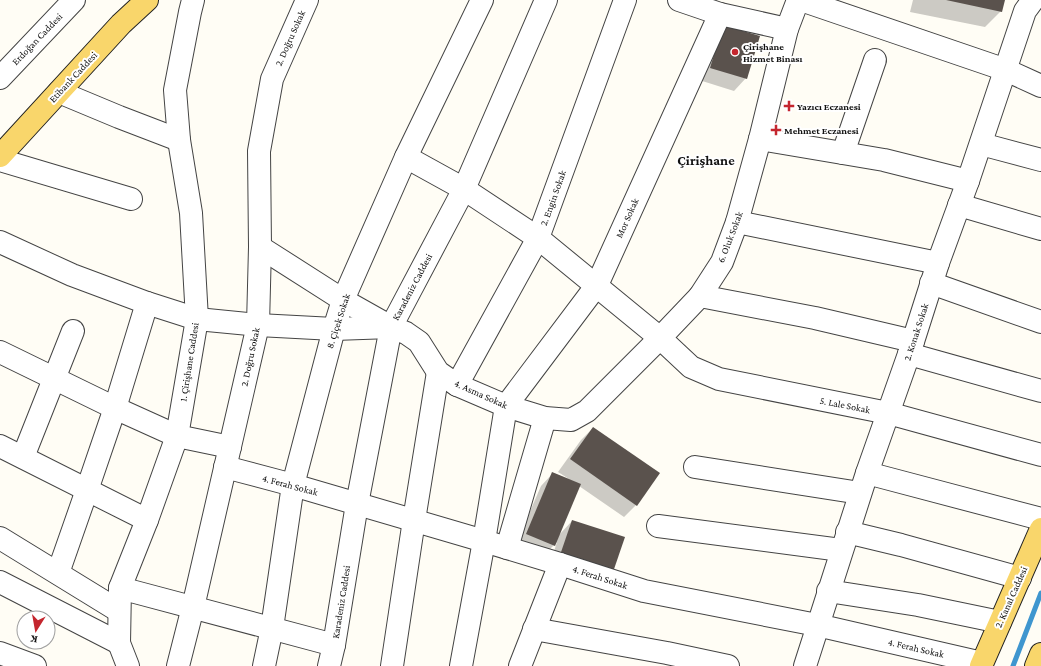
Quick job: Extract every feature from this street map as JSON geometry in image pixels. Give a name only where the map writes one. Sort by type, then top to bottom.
[{"type":"main road","name":"Etibank Caddesi","points":[[0,156],[121,24],[146,0]]},
{"type":"main road","name":"2. Kanal Caddesi","points":[[981,664],[1041,529]]},
{"type":"street","name":"Erdoğan Caddesi","points":[[0,78],[74,0]]},
{"type":"street","name":"1. Çirişhane Caddesi","points":[[128,666],[119,643],[120,588],[147,520],[177,436],[197,319],[191,213],[179,140],[175,90],[193,0]]},
{"type":"street","name":"2. Doğru Sokak","points":[[178,666],[258,326],[260,246],[259,151],[272,79],[307,0]]},
{"type":"street","name":"8. Çiçek Sokak","points":[[264,666],[272,628],[293,485],[334,328],[343,300],[406,157],[482,0]]},
{"type":"street","name":"Karadeniz Caddesi","points":[[329,666],[334,645],[357,504],[390,327],[464,190],[546,0]]},
{"type":"street","name":"2. Engin Sokak","points":[[457,385],[538,238],[625,0]]},
{"type":"street","points":[[679,0],[720,14],[787,30]]},
{"type":"street","points":[[799,0],[1006,70],[1041,86]]},
{"type":"street","name":"6. Oluk Sokak","points":[[570,420],[587,410],[660,338],[700,296],[722,262],[738,222],[787,30],[799,0]]},
{"type":"street","name":"2. Konak Sokak","points":[[805,666],[844,541],[935,273],[1026,11],[1032,0]]},
{"type":"street","name":"Mor Sokak","points":[[506,406],[597,286],[720,14]]},
{"type":"street","points":[[843,153],[875,60]]},
{"type":"street","points":[[59,92],[179,140]]},
{"type":"street","points":[[760,139],[884,160],[968,181]]},
{"type":"street","points":[[981,144],[1041,160]]},
{"type":"street","name":"5. Lale Sokak","points":[[406,157],[464,190],[538,238],[660,338],[692,367],[719,379],[888,413],[1041,455]]},
{"type":"street","points":[[0,160],[131,199]]},
{"type":"street","points":[[959,205],[1041,229]]},
{"type":"street","points":[[738,222],[935,273],[1041,322]]},
{"type":"street","name":"4. Asma Sokak","points":[[0,242],[72,275],[147,303],[197,319],[258,326],[334,328],[390,327],[406,333],[419,342],[438,372],[457,385],[506,406],[545,418],[570,420]]},
{"type":"street","points":[[260,246],[343,300],[390,327]]},
{"type":"street","points":[[700,296],[815,318],[911,347],[1041,391]]},
{"type":"street","points":[[58,573],[115,408],[147,303]]},
{"type":"street","points":[[23,457],[73,331]]},
{"type":"street","name":"4. Ferah Sokak","points":[[0,352],[115,408],[293,485],[484,541],[644,591],[818,624],[981,664]]},
{"type":"street","points":[[392,666],[438,372]]},
{"type":"street","points":[[461,666],[484,541],[506,406]]},
{"type":"street","points":[[507,548],[545,418]]},
{"type":"street","points":[[0,446],[147,520]]},
{"type":"street","points":[[695,467],[864,483],[1041,518]]},
{"type":"street","points":[[658,526],[901,545],[1020,578]]},
{"type":"street","points":[[0,538],[119,611]]},
{"type":"street","points":[[520,666],[560,564]]},
{"type":"street","points":[[0,582],[119,643]]},
{"type":"street","points":[[120,588],[334,645]]},
{"type":"street","points":[[828,591],[918,605],[1000,622]]},
{"type":"street","points":[[534,629],[728,666]]},
{"type":"street","points":[[0,653],[35,666]]},
{"type":"building","points":[[946,0],[1005,0],[1002,12]]},
{"type":"building","name":"Çirişhane Hizmet Binası","points":[[723,25],[760,36],[747,79],[710,68]]},
{"type":"building","points":[[593,427],[660,473],[637,506],[570,459]]},
{"type":"building","points":[[552,472],[581,484],[555,546],[526,534]]},
{"type":"building","points":[[572,520],[625,537],[612,575],[559,558]]},
{"type":"waterway","points":[[1013,666],[1041,593]]},
{"type":"place","name":"Çirişhane Hizmet Binası","points":[[735,52]]},
{"type":"place","name":"Yazıcı Eczanesi","points":[[789,106]]},
{"type":"place","name":"Mehmet Eczanesi","points":[[776,130]]},
{"type":"district","name":"Çirişhane","points":[[706,160]]}]
